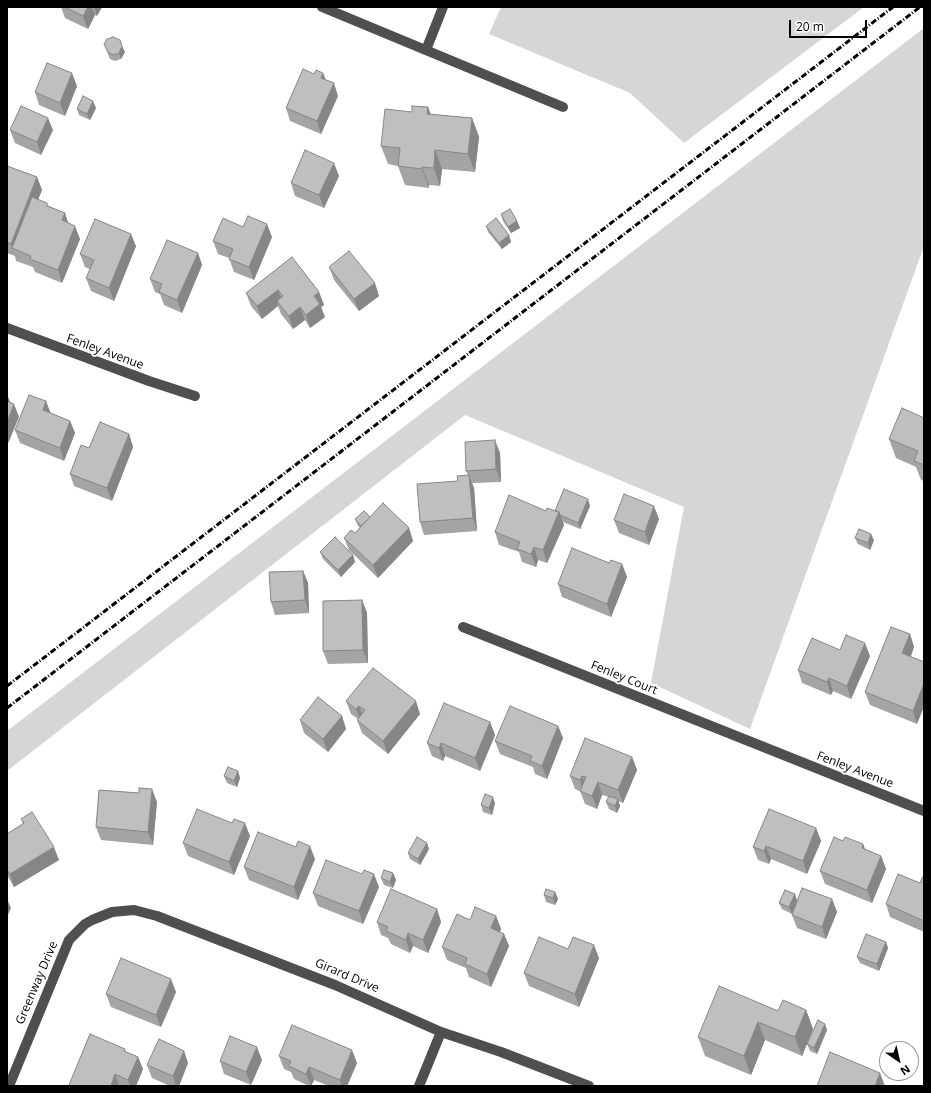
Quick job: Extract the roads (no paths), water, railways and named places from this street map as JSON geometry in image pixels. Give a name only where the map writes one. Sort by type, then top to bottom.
[{"type":"street","points":[[322,7],[563,107]]},
{"type":"street","points":[[426,50],[443,7]]},
{"type":"street","name":"Fenley Avenue","points":[[7,328],[148,381],[195,396]]},
{"type":"street","name":"Fenley Court","points":[[463,627],[776,753]]},
{"type":"street","name":"Fenley Avenue","points":[[776,753],[924,811]]},
{"type":"street","name":"Girard Drive","points":[[92,920],[112,912],[134,910],[157,916],[335,985],[441,1032],[501,1052],[589,1086]]},
{"type":"street","name":"Greenway Drive","points":[[8,1086],[69,940],[85,924],[92,920]]},
{"type":"street","points":[[419,1086],[441,1032]]},
{"type":"railway","points":[[7,686],[893,7]]},
{"type":"railway","points":[[7,708],[920,7]]}]
